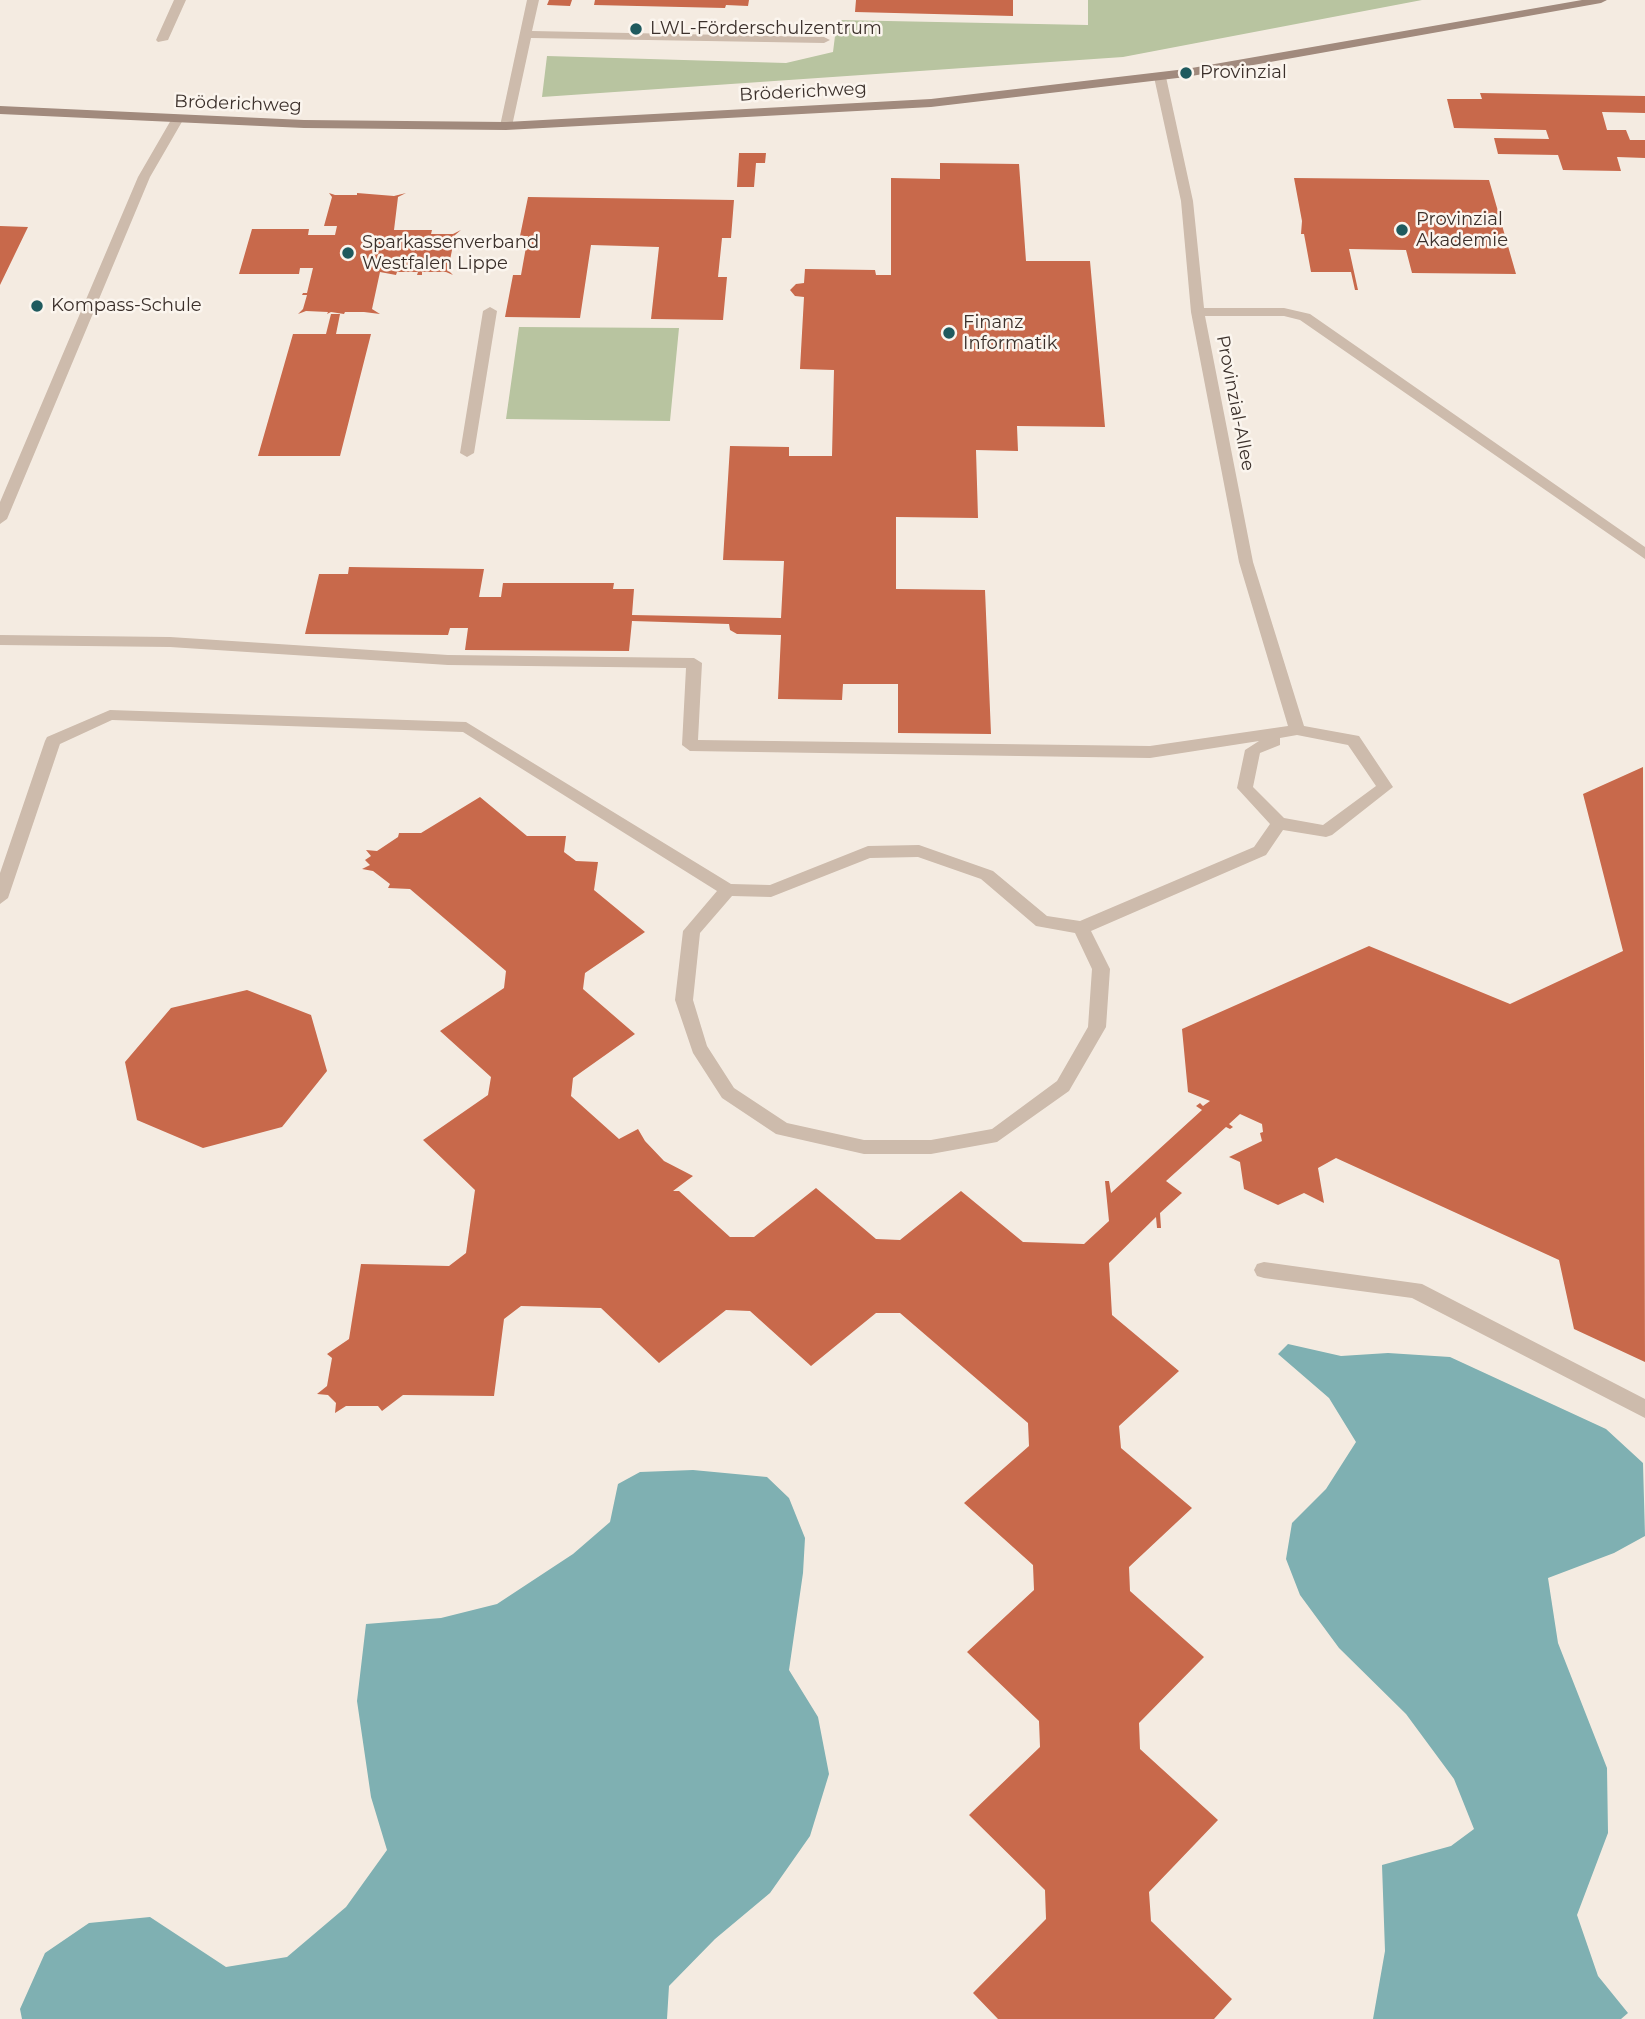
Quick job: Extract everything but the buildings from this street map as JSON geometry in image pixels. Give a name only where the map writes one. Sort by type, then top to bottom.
[{"type":"street","points":[[162,40],[180,0]]},
{"type":"street","points":[[506,126],[533,0]]},
{"type":"street","name":"Bröderichweg","points":[[0,110],[331,125],[506,126],[931,103],[1160,77],[1601,0]]},
{"type":"street","points":[[524,34],[824,40]]},
{"type":"street","name":"Provinzial-Allee","points":[[1160,77],[1187,201],[1198,312],[1247,562],[1297,730]]},
{"type":"street","points":[[0,519],[144,177],[177,120]]},
{"type":"street","points":[[467,453],[489,311]]},
{"type":"street","points":[[1198,312],[1284,312],[1305,317],[1645,554]]},
{"type":"street","points":[[0,640],[170,642],[448,660],[694,663],[690,745],[1150,752],[1297,730],[1353,740],[1385,787],[1326,831],[1279,823],[1245,788],[1253,750],[1297,730]]},
{"type":"street","points":[[0,898],[53,741],[110,715],[466,727],[728,890],[771,891],[868,852],[919,851],[987,875],[1042,922],[1082,928],[1260,851],[1279,823]]},
{"type":"street","points":[[728,890],[692,931],[684,1000],[698,1048],[728,1093],[782,1129],[864,1147],[931,1147],[997,1135],[1063,1086],[1097,1027],[1101,969],[1082,928]]},
{"type":"street","points":[[1264,1270],[1415,1290],[1645,1409]]},
{"type":"green space","points":[[1088,0],[1422,0],[1123,57],[542,97],[547,56],[786,63],[833,52],[837,20],[1088,25]]},
{"type":"green space","points":[[519,327],[679,328],[670,421],[506,419]]},
{"type":"water","points":[[1288,1344],[1341,1356],[1388,1353],[1450,1357],[1606,1429],[1643,1463],[1645,1536],[1614,1553],[1548,1578],[1558,1643],[1607,1768],[1608,1833],[1577,1915],[1598,1976],[1628,2013],[1621,2019],[1373,2019],[1385,1951],[1382,1865],[1451,1846],[1474,1829],[1454,1779],[1406,1714],[1339,1648],[1300,1595],[1286,1559],[1292,1523],[1326,1489],[1356,1442],[1329,1398],[1278,1354]]},
{"type":"water","points":[[693,1470],[767,1477],[789,1498],[805,1538],[803,1573],[789,1670],[818,1717],[829,1774],[810,1836],[770,1893],[715,1939],[669,1986],[667,2019],[22,2019],[20,2009],[45,1953],[89,1923],[150,1917],[226,1967],[287,1957],[346,1907],[387,1850],[371,1797],[357,1701],[366,1624],[441,1618],[497,1604],[573,1554],[610,1522],[618,1484],[640,1472]]},
{"type":"place","name":"LWL-Förderschulzentrum","points":[[636,29]]},
{"type":"place","name":"Provinzial","points":[[1186,73]]},
{"type":"place","name":"Provinzial Akademie","points":[[1402,230]]},
{"type":"place","name":"Sparkassenverband Westfalen Lippe","points":[[348,253]]},
{"type":"place","name":"Kompass-Schule","points":[[37,306]]},
{"type":"place","name":"Finanz Informatik","points":[[949,333]]}]
